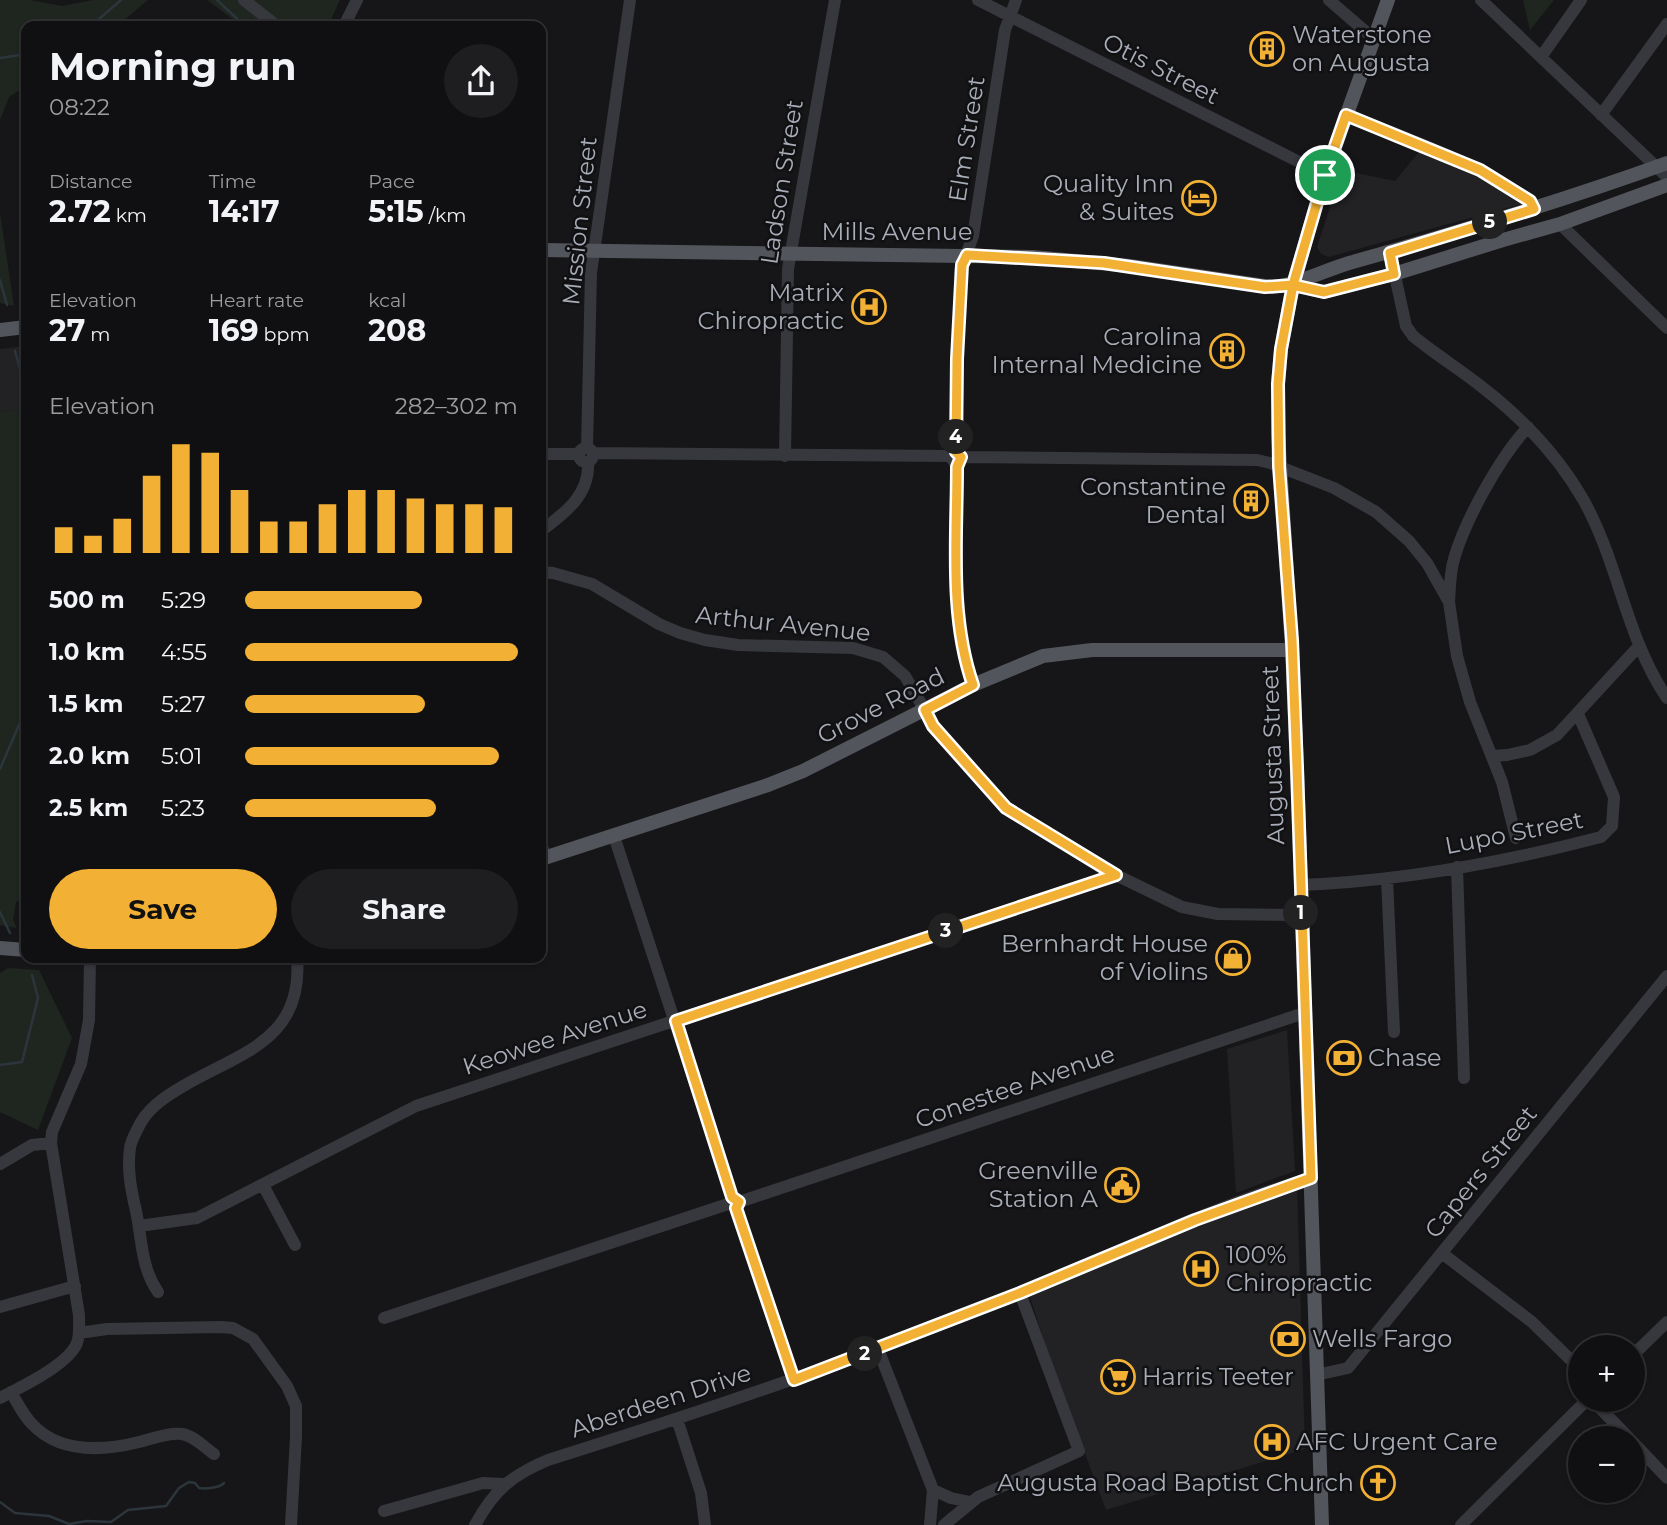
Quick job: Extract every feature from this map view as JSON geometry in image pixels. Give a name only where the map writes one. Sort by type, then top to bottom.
[{"type":"main road","name":"Augusta Street","points":[[1322,1525],[1292,649],[1279,466],[1278,384],[1281,349],[1293,285],[1325,175],[1388,0]]},
{"type":"main road","points":[[1293,285],[1315,274],[1663,169]]},
{"type":"main road","points":[[1293,285],[1324,292],[1394,274],[1560,224],[1667,185]]},
{"type":"main road","name":"Mills Avenue","points":[[546,250],[967,255],[1087,261],[1265,287],[1293,285]]},
{"type":"main road","points":[[0,330],[21,328]]},
{"type":"main road","name":"Grove Road","points":[[546,852],[614,836],[768,785],[803,771],[973,685],[1043,656],[1074,651],[1292,649]]},
{"type":"main road","points":[[0,948],[21,950]]},
{"type":"street","points":[[244,0],[270,21]]},
{"type":"street","points":[[346,21],[356,0]]},
{"type":"street","name":"Ladson Street","points":[[785,456],[788,269],[835,0]]},
{"type":"street","name":"Otis Street","points":[[978,0],[1325,175]]},
{"type":"street","name":"Elm Street","points":[[973,685],[966,666],[958,612],[956,457],[960,271],[973,236],[1009,15],[1016,0]]},
{"type":"street","points":[[1329,0],[1373,38]]},
{"type":"street","points":[[1481,0],[1601,115],[1663,169]]},
{"type":"street","points":[[1541,57],[1581,0]]},
{"type":"street","name":"Mission Street","points":[[546,527],[571,507],[586,483],[590,292],[626,1]]},
{"type":"street","points":[[1601,115],[1667,24]]},
{"type":"street","points":[[1346,115],[1480,170],[1530,201],[1534,209]]},
{"type":"street","points":[[1560,224],[1667,328]]},
{"type":"street","points":[[1390,253],[1406,326],[1413,336],[1486,390],[1528,427],[1584,501],[1597,529],[1639,646],[1667,698]]},
{"type":"street","points":[[1516,838],[1508,800],[1470,702],[1457,656],[1449,602],[1452,562],[1464,530],[1519,436],[1528,427]]},
{"type":"street","points":[[546,454],[1257,460],[1334,488],[1376,512],[1388,521],[1427,563],[1449,602]]},
{"type":"street","name":"Arthur Avenue","points":[[546,572],[592,584],[659,624],[705,640],[738,645],[868,650],[897,667],[917,694],[933,726],[1006,808],[1116,875],[1165,900],[1200,912],[1255,916],[1301,915]]},
{"type":"street","points":[[1492,756],[1520,753],[1548,742],[1578,714],[1639,646]]},
{"type":"street","name":"Lupo Street","points":[[1301,885],[1387,878],[1457,867],[1601,837],[1612,826],[1614,797],[1578,714]]},
{"type":"street","points":[[614,836],[794,1380]]},
{"type":"street","points":[[1457,867],[1464,1078]]},
{"type":"street","name":"Keowee Avenue","points":[[139,1226],[197,1217],[416,1106],[1116,875]]},
{"type":"street","points":[[1387,878],[1394,1032]]},
{"type":"street","points":[[90,963],[89,1020],[82,1064],[52,1132],[51,1143],[79,1315],[78,1342],[64,1358],[5,1395],[45,1435],[68,1445],[90,1449],[118,1447],[180,1433],[192,1437],[214,1454]]},
{"type":"street","points":[[158,1292],[147,1276],[129,1180],[130,1145],[142,1118],[163,1098],[266,1041],[281,1024],[294,999],[299,974],[298,963]]},
{"type":"street","name":"Capers Street","points":[[1316,1375],[1348,1368],[1667,976]]},
{"type":"street","name":"Conestee Avenue","points":[[384,1318],[1304,1013]]},
{"type":"street","points":[[0,1164],[32,1145],[51,1143]]},
{"type":"street","name":"Aberdeen Drive","points":[[475,1525],[504,1484],[548,1460],[794,1380],[878,1349],[1117,1251],[1311,1178]]},
{"type":"street","points":[[263,1185],[295,1245]]},
{"type":"street","points":[[1443,1254],[1532,1322],[1568,1357]]},
{"type":"street","points":[[0,1307],[75,1286]]},
{"type":"street","points":[[944,1525],[971,1502],[1029,1472],[1079,1451],[1020,1293]]},
{"type":"street","points":[[1645,1343],[1667,1322]]},
{"type":"street","points":[[79,1333],[107,1329],[220,1327],[233,1328],[253,1339],[287,1386],[296,1406],[291,1525]]},
{"type":"street","points":[[878,1349],[933,1490],[930,1525]]},
{"type":"street","points":[[1461,1525],[1575,1412]]},
{"type":"street","points":[[1604,1412],[1617,1426]]},
{"type":"street","points":[[677,1419],[701,1493],[705,1525]]},
{"type":"street","points":[[1645,1455],[1667,1478]]},
{"type":"street","points":[[384,1511],[483,1483],[504,1484]]},
{"type":"street","points":[[933,1490],[951,1498],[971,1502]]},
{"type":"shaded area","points":[[0,0],[30,0],[62,6],[93,0],[148,0],[123,21],[21,21],[21,89],[9,97],[0,120]]},
{"type":"shaded area","points":[[207,0],[340,0],[330,21],[235,21]]},
{"type":"shaded area","points":[[1523,0],[1554,0],[1530,30]]},
{"type":"shaded area","points":[[1424,146],[1508,189],[1521,204],[1329,257],[1321,254],[1317,247],[1342,170],[1395,181]]},
{"type":"shaded area","points":[[0,213],[14,306],[0,303]]},
{"type":"shaded area","points":[[21,347],[21,410],[0,412],[0,349]]},
{"type":"shaded area","points":[[21,410],[21,900],[16,902],[13,920],[17,928],[0,925],[0,412]]},
{"type":"shaded area","points":[[8,968],[39,970],[72,1038],[38,1130],[0,1112],[0,973]]},
{"type":"shaded area","points":[[1287,1030],[1295,1171],[1236,1193],[1227,1049]]},
{"type":"shaded area","points":[[1297,1187],[1305,1449],[1106,1510],[1030,1297],[1106,1263]]},
{"type":"waterway","points":[[97,21],[121,0]]},
{"type":"waterway","points":[[217,0],[240,21]]},
{"type":"waterway","points":[[0,58],[21,55]]},
{"type":"waterway","points":[[0,280],[7,305]]},
{"type":"waterway","points":[[15,351],[21,373]]},
{"type":"waterway","points":[[0,769],[21,720]]},
{"type":"waterway","points":[[0,912],[10,933]]},
{"type":"waterway","points":[[0,1065],[22,1062],[38,998],[32,975]]},
{"type":"waterway","points":[[0,1502],[15,1513],[49,1516],[69,1524],[87,1521],[111,1522],[128,1510],[166,1506],[179,1488],[189,1482],[195,1483],[199,1488],[216,1487],[224,1483]]},
{"type":"place","name":"Waterstone on Augusta","points":[[1267,49]]},
{"type":"place","name":"Quality Inn & Suites","points":[[1199,198]]},
{"type":"place","name":"Matrix Chiropractic","points":[[869,307]]},
{"type":"place","name":"Carolina Internal Medicine","points":[[1227,351]]},
{"type":"place","name":"Constantine Dental","points":[[1251,501]]},
{"type":"place","name":"Bernhardt House of Violins","points":[[1233,958]]},
{"type":"place","name":"Chase","points":[[1344,1058]]},
{"type":"place","name":"Greenville Station A","points":[[1122,1185]]},
{"type":"place","name":"100% Chiropractic","points":[[1201,1269]]},
{"type":"place","name":"Wells Fargo","points":[[1288,1339]]},
{"type":"place","name":"Harris Teeter","points":[[1118,1377]]},
{"type":"place","name":"AFC Urgent Care","points":[[1272,1442]]},
{"type":"place","name":"Augusta Road Baptist Church","points":[[1378,1483]]},
{"type":"route","points":[[1325,175],[1293,285],[1281,349],[1278,384],[1279,466],[1292,640],[1311,1178],[1195,1220],[1020,1293],[794,1380],[736,1208],[739,1202],[732,1197],[676,1021],[1116,875],[1006,808],[933,726],[925,710],[973,685],[962,643],[957,578],[957,463],[961,457],[956,452],[957,359],[962,265],[967,255],[1087,261],[1265,287],[1293,285],[1324,292],[1394,274],[1390,253],[1534,209],[1530,201],[1480,170],[1346,115],[1325,175]]}]
